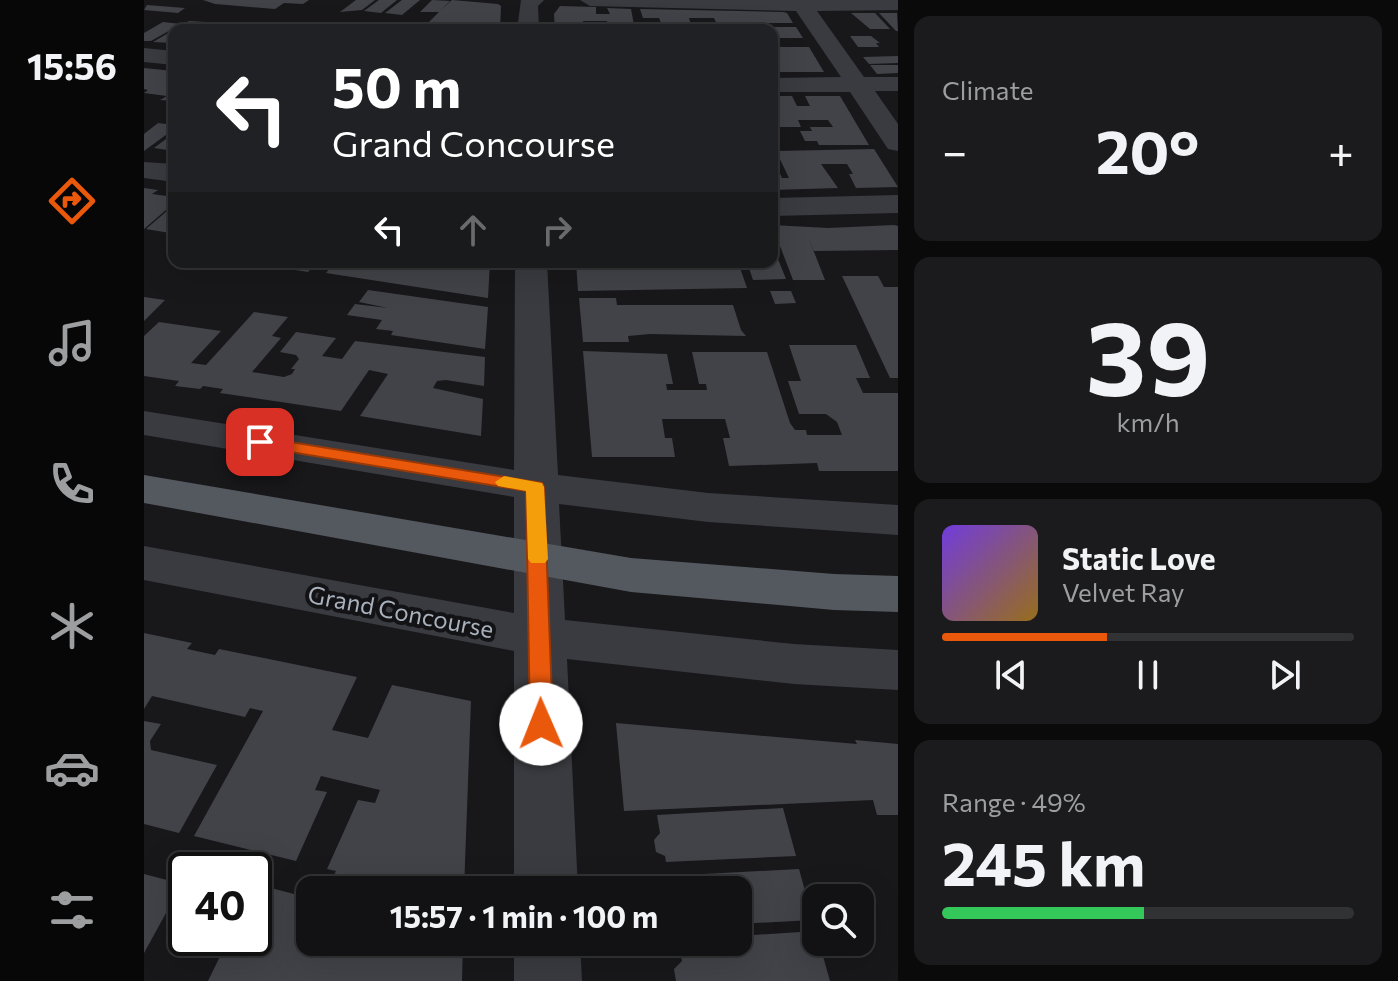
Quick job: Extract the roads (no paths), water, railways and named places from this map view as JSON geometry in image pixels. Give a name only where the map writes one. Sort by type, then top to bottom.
[{"type":"main road","points":[[144,489],[631,575],[898,594]]},
{"type":"street","points":[[528,24],[528,4],[534,0]]},
{"type":"street","points":[[590,0],[733,5],[898,4]]},
{"type":"street","points":[[802,4],[898,143]]},
{"type":"street","points":[[144,55],[168,57]]},
{"type":"street","points":[[778,85],[898,84]]},
{"type":"street","points":[[144,170],[168,172]]},
{"type":"street","points":[[778,207],[898,204]]},
{"type":"street","points":[[531,268],[546,876]]},
{"type":"street","points":[[144,423],[535,487],[748,512],[898,520]]},
{"type":"street","name":"Grand Concourse","points":[[144,563],[540,637],[794,664],[898,670]]},
{"type":"street","points":[[547,956],[548,981]]}]
